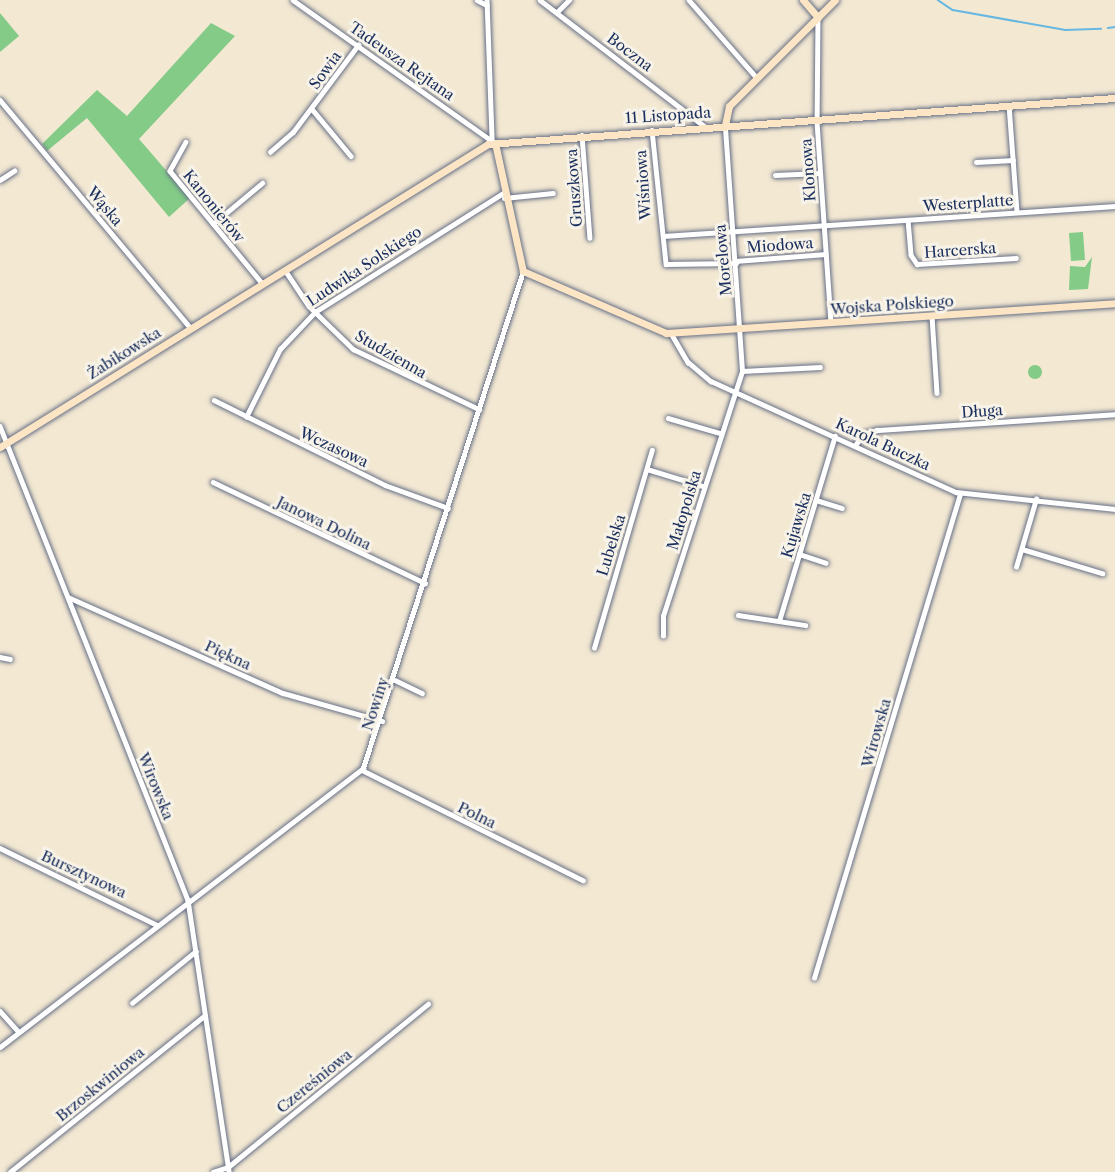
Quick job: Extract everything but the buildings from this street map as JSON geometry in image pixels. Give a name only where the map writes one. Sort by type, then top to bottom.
[{"type":"street","name":"Tadeusza Rejtana","points":[[293,0],[493,141]]},
{"type":"street","points":[[477,0],[487,3],[493,141],[523,271],[672,336]]},
{"type":"street","name":"Boczna","points":[[540,0],[704,126]]},
{"type":"street","points":[[557,12],[569,0]]},
{"type":"street","points":[[803,0],[818,17]]},
{"type":"street","points":[[725,125],[728,108],[835,0]]},
{"type":"street","points":[[690,1],[757,78]]},
{"type":"street","name":"Klonowa","points":[[818,17],[820,173],[831,322]]},
{"type":"street","name":"Sowia","points":[[270,152],[312,109],[358,45]]},
{"type":"street","name":"11 Listopada","points":[[262,283],[493,141],[1115,98]]},
{"type":"street","name":"Wąska","points":[[0,100],[190,327]]},
{"type":"street","points":[[1009,105],[1017,212]]},
{"type":"street","name":"Sowia","points":[[312,109],[351,156]]},
{"type":"street","name":"Morelowa","points":[[725,125],[742,371],[733,393]]},
{"type":"street","name":"Wiśniowa","points":[[652,130],[663,236]]},
{"type":"street","name":"Gruszkowa","points":[[582,135],[590,238]]},
{"type":"street","name":"Kanonierów","points":[[186,142],[169,168],[262,283]]},
{"type":"street","points":[[976,162],[1013,160]]},
{"type":"street","points":[[0,180],[14,171]]},
{"type":"street","points":[[775,176],[820,173]]},
{"type":"street","points":[[213,224],[262,183]]},
{"type":"street","points":[[504,195],[553,193]]},
{"type":"street","name":"Ludwika Solskiego","points":[[246,417],[278,353],[315,312],[504,195]]},
{"type":"street","name":"Westerplatte","points":[[824,225],[1115,206]]},
{"type":"street","name":"Harcerska","points":[[908,220],[910,255],[917,264],[1016,258]]},
{"type":"street","name":"Miodowa","points":[[663,236],[824,225]]},
{"type":"street","points":[[663,236],[669,267],[735,262]]},
{"type":"street","name":"Miodowa","points":[[735,262],[826,254]]},
{"type":"street","name":"Studzienna","points":[[285,270],[315,312],[367,357],[479,409]]},
{"type":"street","name":"Nowiny","points":[[362,770],[382,721],[523,271]]},
{"type":"street","name":"Żabikowska","points":[[3,445],[262,283]]},
{"type":"street","name":"Wojska Polskiego","points":[[672,336],[740,328],[1115,303]]},
{"type":"street","points":[[932,316],[937,393]]},
{"type":"street","name":"Karola Buczka","points":[[672,336],[695,370],[733,393],[856,444],[960,494],[1036,499],[1115,509]]},
{"type":"street","points":[[742,371],[820,367]]},
{"type":"street","name":"Małopolska","points":[[663,636],[663,616],[733,393]]},
{"type":"street","name":"Wczasowa","points":[[214,400],[385,485],[448,508]]},
{"type":"street","name":"Długa","points":[[856,444],[877,430],[1115,414]]},
{"type":"street","points":[[668,418],[720,433]]},
{"type":"street","name":"Wirowska","points":[[0,426],[3,445],[68,597],[188,900],[229,1169]]},
{"type":"street","name":"Kujawska","points":[[779,621],[835,436]]},
{"type":"street","name":"Lubelska","points":[[594,648],[652,450]]},
{"type":"street","points":[[646,469],[703,486]]},
{"type":"street","name":"Janowa Dolina","points":[[213,482],[425,583]]},
{"type":"street","name":"Wirowska","points":[[814,978],[960,494]]},
{"type":"street","points":[[1016,567],[1036,499]]},
{"type":"street","points":[[816,500],[842,508]]},
{"type":"street","points":[[1022,549],[1102,573]]},
{"type":"street","points":[[799,554],[826,563]]},
{"type":"street","name":"Piękna","points":[[68,597],[283,693],[382,721]]},
{"type":"street","points":[[738,615],[805,626]]},
{"type":"street","points":[[0,657],[10,659]]},
{"type":"street","points":[[395,680],[422,693]]},
{"type":"street","points":[[0,1047],[188,900],[362,770]]},
{"type":"street","name":"Polna","points":[[362,770],[581,877]]},
{"type":"street","name":"Bursztynowa","points":[[0,848],[157,925]]},
{"type":"street","points":[[132,1003],[195,951]]},
{"type":"street","name":"Czereśniowa","points":[[213,1172],[229,1169],[428,1004]]},
{"type":"street","points":[[0,1011],[19,1032]]},
{"type":"street","name":"Brzoskwiniowa","points":[[10,1172],[205,1015]]},
{"type":"green space","points":[[0,13],[19,36],[0,52]]},
{"type":"green space","points":[[211,23],[235,36],[139,139],[190,198],[169,217],[87,118],[47,151],[42,144],[97,90],[127,116]]},
{"type":"green space","points":[[1083,232],[1085,260],[1071,261],[1069,233]]},
{"type":"green space","points":[[1092,257],[1088,289],[1069,290],[1070,266],[1085,267]]},
{"type":"green space","points":[[1032,365],[1038,365],[1042,372],[1038,379],[1032,379],[1028,375],[1028,369]]},
{"type":"waterway","points":[[938,0],[953,10],[1065,30],[1101,29]]},
{"type":"waterway","points":[[1108,28],[1115,27]]}]
